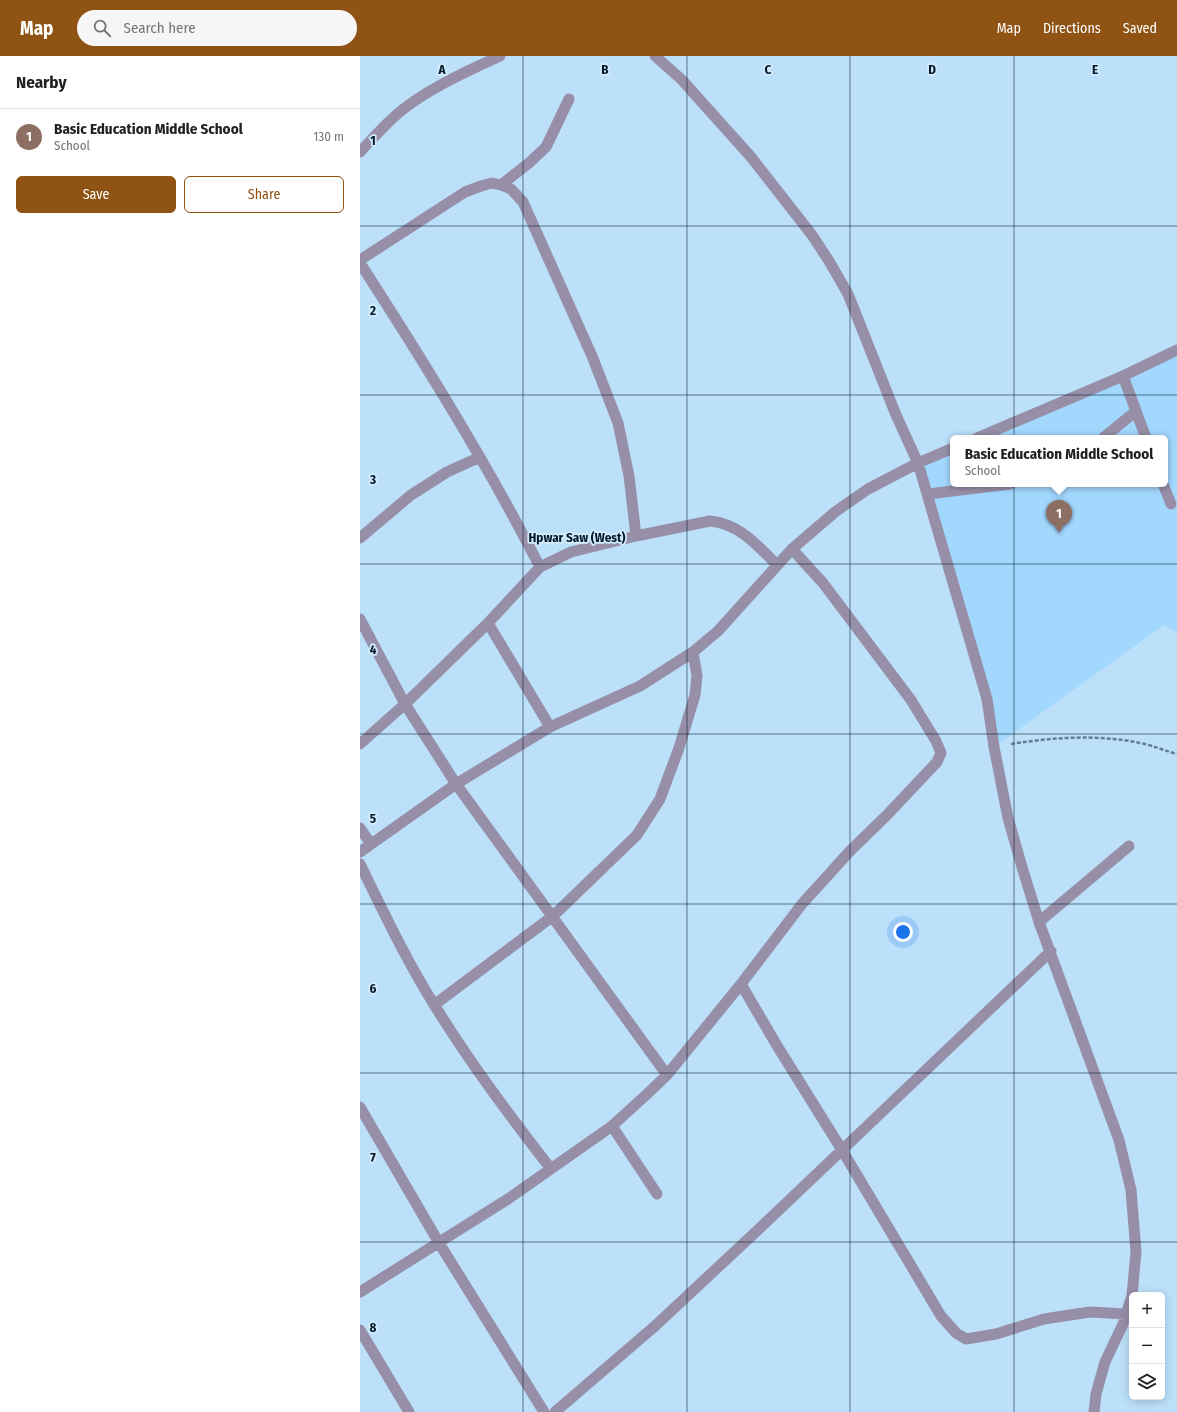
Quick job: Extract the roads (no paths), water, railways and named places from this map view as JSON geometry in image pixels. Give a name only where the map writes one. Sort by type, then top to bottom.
[{"type":"street","points":[[360,152],[395,116],[421,97],[456,77],[500,56]]},
{"type":"street","points":[[655,56],[682,80],[751,157],[812,235],[829,260],[848,294],[896,415],[918,463],[987,700],[994,747],[1008,818],[1022,867],[1039,922],[1051,951],[1119,1140],[1131,1190],[1136,1252],[1132,1292]]},
{"type":"street","points":[[501,185],[529,163],[546,147],[569,99]]},
{"type":"street","points":[[360,260],[465,192],[492,183],[511,189],[524,202],[592,356],[616,417],[629,476],[636,536]]},
{"type":"street","points":[[360,263],[398,321],[480,457],[512,513],[540,567]]},
{"type":"street","points":[[984,435],[1123,376],[1177,350]]},
{"type":"street","points":[[1123,376],[1145,435]]},
{"type":"street","points":[[1106,435],[1136,411]]},
{"type":"street","points":[[360,852],[456,784],[550,727],[640,686],[693,652],[718,631],[792,549],[835,512],[863,493],[918,463],[950,449]]},
{"type":"street","points":[[360,538],[411,495],[447,472],[480,457]]},
{"type":"street","points":[[928,494],[985,487]]},
{"type":"street","points":[[1164,487],[1170,504]]},
{"type":"street","points":[[360,744],[405,704],[488,623],[540,567],[571,552],[636,536],[710,521],[722,522],[738,529],[778,565]]},
{"type":"street","points":[[360,1292],[508,1199],[612,1126],[667,1075],[742,984],[802,904],[850,851],[887,815],[937,762],[941,753],[936,741],[911,700],[823,583],[792,549]]},
{"type":"street","points":[[360,618],[405,704],[456,784],[667,1075]]},
{"type":"street","points":[[488,623],[550,727]]},
{"type":"street","points":[[434,1005],[553,916],[637,836],[660,799],[679,748],[695,695],[698,676],[693,652]]},
{"type":"street","points":[[360,828],[371,844]]},
{"type":"street","points":[[1039,922],[1129,846]]},
{"type":"street","points":[[360,864],[378,902],[434,1005],[469,1059],[551,1169]]},
{"type":"street","points":[[555,1412],[655,1326],[1051,951]]},
{"type":"street","points":[[742,984],[776,1044],[842,1150],[941,1316],[956,1333],[966,1339],[996,1334],[1044,1319],[1090,1312],[1126,1314]]},
{"type":"street","points":[[360,1107],[439,1243],[544,1412]]},
{"type":"street","points":[[612,1126],[657,1194]]},
{"type":"street","points":[[1094,1412],[1096,1394],[1105,1362],[1124,1324],[1129,1305]]},
{"type":"street","points":[[360,1330],[409,1412]]},
{"type":"place","name":"Basic Education Middle School","points":[[1059,533]]},
{"type":"district","name":"Hpwar Saw (West)","points":[[577,537]]}]
